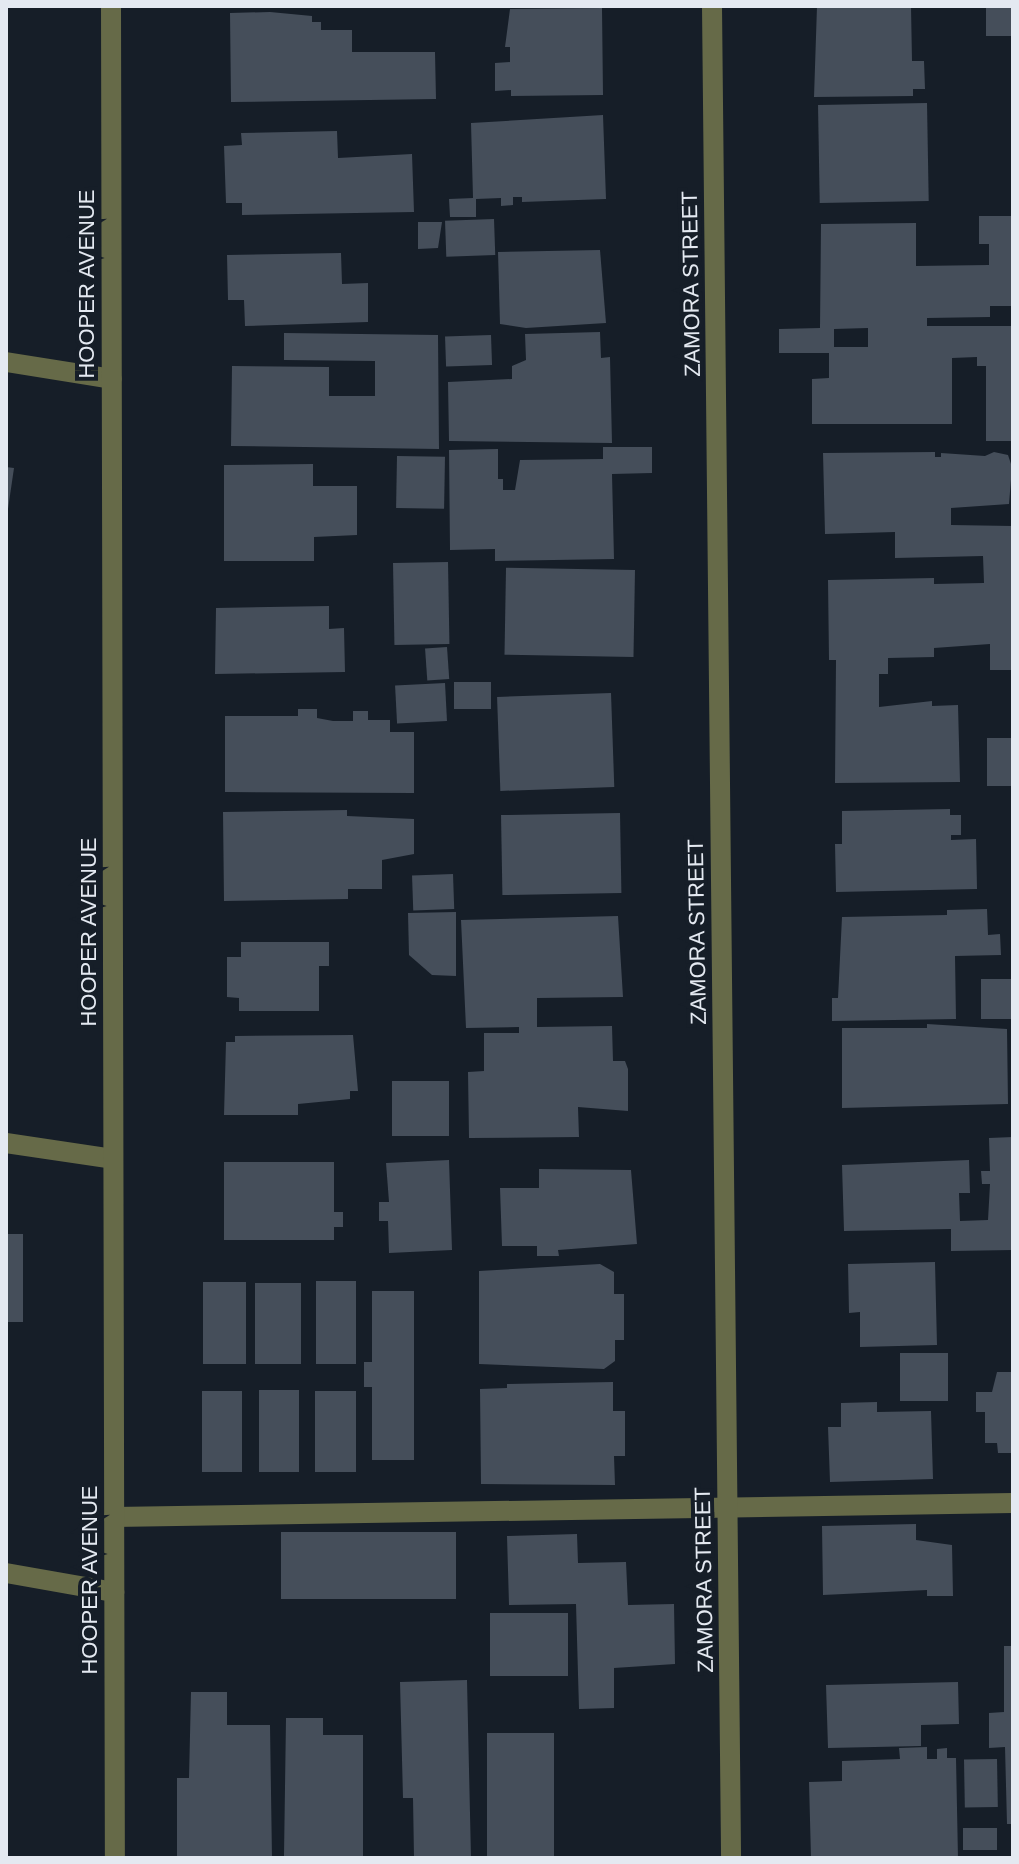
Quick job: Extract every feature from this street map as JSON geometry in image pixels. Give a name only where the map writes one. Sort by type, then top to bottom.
[{"type":"street","name":"HOOPER AVENUE","points":[[111,6],[115,1858]]},
{"type":"street","name":"ZAMORA STREET","points":[[712,6],[731,1858]]},
{"type":"street","points":[[6,362],[112,379]]},
{"type":"street","points":[[6,1143],[113,1159]]},
{"type":"street","points":[[114,1517],[727,1505],[1013,1503]]},
{"type":"street","points":[[6,1573],[114,1592]]},
{"type":"building","points":[[817,6],[911,6],[912,61],[924,61],[925,89],[913,89],[913,96],[814,97]]},
{"type":"building","points":[[986,6],[1013,6],[1013,36],[986,36]]},
{"type":"building","points":[[602,8],[603,95],[511,96],[511,90],[495,91],[495,63],[510,62],[510,47],[505,47],[510,9]]},
{"type":"building","points":[[270,12],[312,16],[312,22],[321,22],[321,30],[352,30],[352,52],[435,52],[436,99],[231,102],[230,13]]},
{"type":"building","points":[[927,103],[929,201],[820,203],[818,105]]},
{"type":"building","points":[[603,115],[606,199],[522,202],[522,197],[513,197],[513,205],[501,206],[501,198],[476,199],[476,217],[450,217],[449,199],[473,198],[471,123]]},
{"type":"building","points":[[337,131],[338,158],[412,154],[414,212],[242,215],[242,203],[226,203],[224,146],[242,145],[241,133]]},
{"type":"building","points":[[979,216],[1013,216],[1013,306],[990,306],[990,317],[927,318],[927,326],[1013,326],[1013,441],[986,441],[986,366],[977,366],[977,357],[952,358],[952,424],[812,424],[812,379],[829,378],[829,353],[779,353],[779,329],[820,328],[821,224],[916,223],[916,266],[989,265],[989,244],[979,244]],"holes":[[[868,328],[868,347],[834,347],[834,329]]]},
{"type":"building","points":[[494,219],[495,255],[446,257],[445,221]]},
{"type":"building","points":[[418,222],[442,222],[438,248],[418,249]]},
{"type":"building","points":[[600,250],[606,323],[526,328],[500,324],[498,252]]},
{"type":"building","points":[[341,253],[342,284],[368,283],[368,322],[245,326],[244,300],[228,300],[227,255]]},
{"type":"building","points":[[600,332],[601,358],[610,357],[612,443],[449,441],[448,382],[512,379],[512,366],[526,360],[525,334]]},
{"type":"building","points":[[284,333],[438,335],[439,449],[231,446],[232,366],[329,367],[329,396],[375,396],[375,361],[284,360]]},
{"type":"building","points":[[491,335],[492,365],[446,367],[445,337]]},
{"type":"building","points":[[603,447],[652,447],[652,473],[612,474],[614,559],[495,561],[495,549],[450,550],[449,450],[498,449],[498,479],[503,479],[503,490],[515,490],[520,460],[603,459]]},
{"type":"building","points":[[935,452],[935,457],[941,457],[941,453],[985,456],[994,452],[1008,455],[1012,467],[1009,504],[951,508],[951,525],[1013,526],[1013,670],[990,670],[990,644],[934,648],[934,657],[888,658],[888,674],[879,674],[879,707],[932,701],[932,706],[958,705],[960,782],[835,783],[836,660],[829,660],[828,580],[934,578],[934,584],[984,583],[983,556],[895,558],[895,532],[825,534],[823,453]]},
{"type":"building","points":[[397,456],[445,457],[444,509],[396,508]]},
{"type":"building","points":[[313,464],[313,486],[357,486],[357,535],[314,537],[314,561],[224,561],[224,465]]},
{"type":"building","points":[[6,467],[14,468],[8,509],[6,509]]},
{"type":"building","points":[[448,562],[449,644],[394,645],[393,563]]},
{"type":"building","points":[[506,568],[635,570],[633,657],[505,655]]},
{"type":"building","points":[[329,606],[329,629],[344,628],[345,672],[215,674],[216,608]]},
{"type":"building","points":[[447,647],[449,679],[427,680],[425,649]]},
{"type":"building","points":[[454,682],[491,682],[491,709],[454,709]]},
{"type":"building","points":[[445,683],[447,721],[397,724],[395,686]]},
{"type":"building","points":[[611,693],[614,787],[500,791],[497,697]]},
{"type":"building","points":[[298,709],[317,709],[317,718],[333,721],[353,721],[353,711],[368,711],[368,720],[390,720],[390,732],[414,732],[414,793],[225,792],[225,716],[298,716]]},
{"type":"building","points":[[987,738],[1013,738],[1013,786],[987,786]]},
{"type":"building","points":[[950,809],[950,815],[961,815],[961,835],[951,835],[951,840],[976,839],[977,889],[836,892],[835,844],[842,844],[842,811]]},
{"type":"building","points":[[347,810],[347,816],[414,819],[414,854],[382,860],[382,889],[348,889],[348,899],[224,901],[223,812]]},
{"type":"building","points":[[620,813],[621,893],[502,895],[501,815]]},
{"type":"building","points":[[453,874],[454,909],[413,910],[412,875]]},
{"type":"building","points":[[987,909],[988,935],[1000,934],[1001,955],[955,956],[956,1019],[832,1021],[832,998],[838,998],[842,917],[947,915],[947,910]]},
{"type":"building","points":[[456,912],[456,976],[432,975],[409,955],[408,913]]},
{"type":"building","points":[[618,916],[623,997],[537,998],[537,1027],[612,1026],[613,1061],[625,1061],[628,1069],[628,1111],[578,1107],[579,1137],[469,1138],[468,1072],[484,1071],[484,1033],[519,1033],[519,1027],[466,1028],[461,920]]},
{"type":"building","points":[[241,942],[329,942],[329,966],[319,966],[319,1011],[239,1011],[239,998],[227,997],[227,957],[241,957]]},
{"type":"building","points":[[981,979],[1013,979],[1013,1019],[981,1019]]},
{"type":"building","points":[[927,1024],[1007,1029],[1008,1104],[842,1108],[842,1028],[927,1028]]},
{"type":"building","points":[[353,1035],[358,1091],[350,1091],[350,1099],[298,1104],[298,1115],[224,1115],[226,1042],[235,1042],[235,1036]]},
{"type":"building","points":[[392,1081],[449,1081],[449,1136],[392,1136]]},
{"type":"building","points":[[1013,1137],[1013,1250],[951,1251],[951,1229],[844,1231],[842,1165],[969,1160],[970,1193],[959,1193],[960,1221],[988,1220],[990,1184],[982,1184],[981,1171],[990,1171],[989,1138]]},
{"type":"building","points":[[449,1160],[452,1250],[389,1253],[388,1221],[379,1221],[379,1202],[389,1202],[386,1163]]},
{"type":"building","points":[[224,1162],[334,1162],[334,1212],[343,1212],[343,1227],[334,1227],[334,1240],[224,1240]]},
{"type":"building","points":[[539,1169],[631,1170],[637,1244],[558,1250],[559,1256],[537,1256],[537,1246],[502,1246],[500,1188],[539,1188]]},
{"type":"building","points":[[6,1234],[23,1234],[23,1322],[6,1322]]},
{"type":"building","points":[[935,1262],[937,1345],[860,1347],[860,1312],[849,1313],[848,1264]]},
{"type":"building","points":[[600,1264],[614,1272],[614,1294],[624,1294],[624,1340],[615,1340],[615,1361],[604,1369],[479,1364],[479,1271]]},
{"type":"building","points":[[316,1281],[356,1281],[356,1364],[316,1364]]},
{"type":"building","points":[[203,1282],[246,1282],[246,1364],[203,1364]]},
{"type":"building","points":[[255,1283],[301,1283],[301,1364],[255,1364]]},
{"type":"building","points":[[372,1291],[414,1291],[414,1460],[372,1460],[372,1387],[364,1387],[364,1362],[372,1362]]},
{"type":"building","points":[[900,1353],[948,1353],[948,1401],[900,1401]]},
{"type":"building","points":[[997,1372],[1013,1372],[1013,1453],[998,1453],[997,1443],[985,1443],[985,1412],[976,1412],[976,1392],[992,1392]]},
{"type":"building","points":[[613,1382],[613,1411],[625,1411],[625,1456],[614,1456],[615,1485],[481,1484],[480,1389],[507,1388],[507,1384]]},
{"type":"building","points":[[259,1390],[299,1390],[299,1472],[259,1472]]},
{"type":"building","points":[[202,1391],[242,1391],[242,1472],[202,1472]]},
{"type":"building","points":[[315,1391],[356,1391],[356,1472],[315,1472]]},
{"type":"building","points":[[877,1402],[877,1412],[931,1411],[933,1479],[830,1482],[828,1427],[841,1427],[841,1403]]},
{"type":"building","points":[[916,1524],[916,1540],[952,1545],[953,1596],[927,1596],[927,1590],[823,1595],[822,1526]]},
{"type":"building","points":[[281,1532],[456,1532],[456,1599],[281,1599]]},
{"type":"building","points":[[577,1534],[578,1563],[626,1562],[628,1605],[674,1604],[675,1664],[614,1668],[614,1708],[579,1709],[576,1604],[509,1605],[507,1536]]},
{"type":"building","points":[[490,1613],[568,1613],[568,1676],[490,1676]]},
{"type":"building","points":[[1004,1646],[1013,1646],[1013,1824],[1007,1824],[1005,1747],[989,1748],[989,1713],[1004,1712]]},
{"type":"building","points":[[467,1680],[471,1858],[414,1858],[413,1798],[403,1798],[400,1682]]},
{"type":"building","points":[[958,1682],[959,1724],[921,1725],[921,1746],[828,1748],[826,1685]]},
{"type":"building","points":[[191,1692],[227,1692],[227,1725],[270,1725],[272,1858],[177,1858],[177,1778],[189,1778]]},
{"type":"building","points":[[286,1718],[323,1718],[323,1735],[363,1735],[363,1856],[284,1856]]},
{"type":"building","points":[[487,1733],[554,1733],[554,1858],[487,1858]]},
{"type":"building","points":[[927,1747],[927,1759],[937,1759],[937,1749],[947,1748],[947,1758],[956,1758],[958,1858],[811,1858],[809,1782],[842,1781],[842,1761],[900,1759],[899,1748]]},
{"type":"building","points":[[997,1759],[998,1807],[965,1808],[964,1760]]},
{"type":"building","points":[[963,1828],[997,1828],[997,1850],[963,1850]]}]
